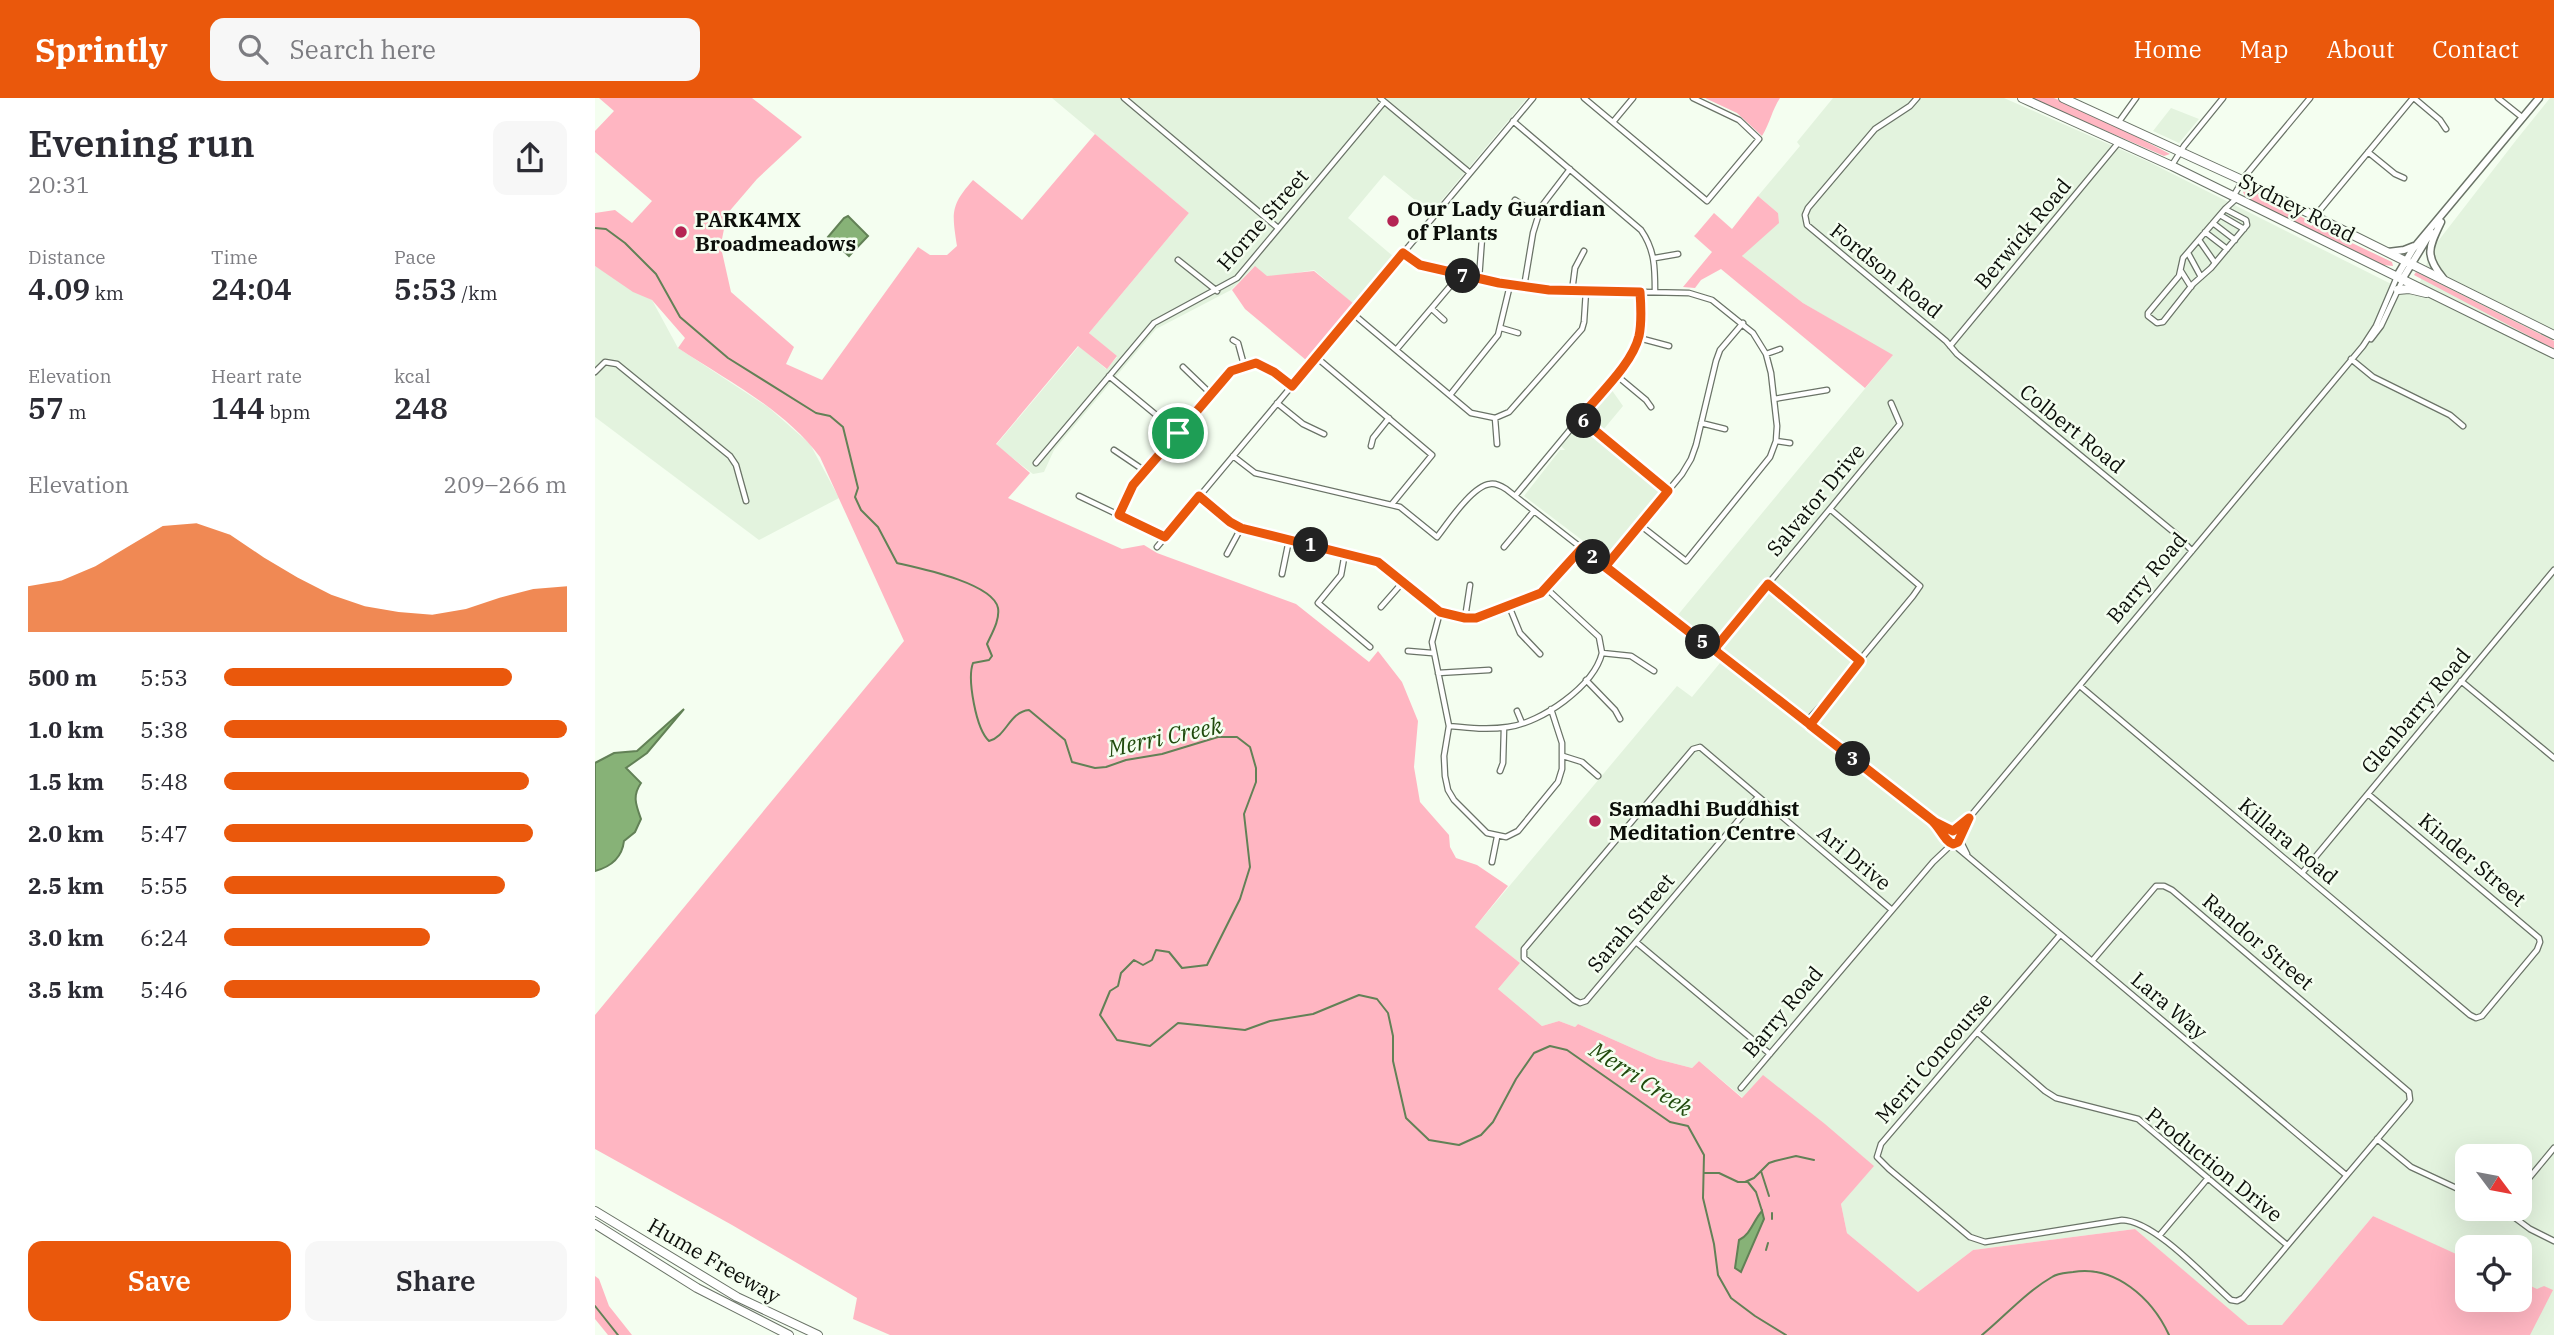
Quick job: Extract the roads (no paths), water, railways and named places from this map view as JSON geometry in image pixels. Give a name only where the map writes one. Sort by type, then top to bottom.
[{"type":"highway","name":"Sydney Road","points":[[2022,98],[2172,166],[2554,354]]},
{"type":"highway","name":"Sydney Road","points":[[2063,98],[2181,150],[2554,335]]},
{"type":"highway","points":[[2398,290],[2409,289],[2436,295]]},
{"type":"highway","name":"Hume Freeway","points":[[595,1211],[737,1297],[818,1335]]},
{"type":"highway","name":"Hume Freeway","points":[[595,1224],[697,1288],[789,1335]]},
{"type":"main road","name":"Barry Road","points":[[2400,277],[2434,226],[2539,98]]},
{"type":"main road","points":[[2444,214],[2429,251],[2432,262],[2445,281]]},
{"type":"main road","name":"Barry Road","points":[[2408,263],[2416,244],[2434,226]]},
{"type":"main road","points":[[2386,252],[2404,250],[2416,244]]},
{"type":"street","points":[[1124,98],[1278,228]]},
{"type":"street","points":[[1157,547],[1533,98]]},
{"type":"street","points":[[1584,98],[1707,201],[1759,139],[1739,120],[1693,98]]},
{"type":"street","points":[[1613,122],[1633,98]]},
{"type":"street","name":"Fordson Road","points":[[1917,98],[1872,133],[1808,208],[1805,222],[1950,346]]},
{"type":"street","points":[[2118,123],[2136,98]]},
{"type":"street","points":[[2172,166],[2181,150],[2223,98]]},
{"type":"street","points":[[2225,209],[2247,221],[2244,229],[2162,323],[2157,323],[2148,313],[2181,271],[2182,260],[2235,197],[2242,180],[2310,98]]},
{"type":"street","points":[[2315,217],[2413,98],[2440,120],[2446,129]]},
{"type":"street","points":[[2498,98],[2523,118]]},
{"type":"street","points":[[1382,100],[1470,173]]},
{"type":"street","name":"Horne Street","points":[[1036,463],[1154,323],[1237,278],[1382,100]]},
{"type":"street","points":[[1513,121],[1641,230],[1652,247],[1655,258],[1655,292]]},
{"type":"street","name":"Berwick Road","points":[[1950,346],[2119,142]]},
{"type":"street","points":[[2368,152],[2404,178]]},
{"type":"street","points":[[1524,287],[1538,215],[1545,200],[1570,169]]},
{"type":"street","points":[[1515,200],[1538,215]]},
{"type":"street","points":[[2220,215],[2244,229]]},
{"type":"street","points":[[2213,223],[2235,240]]},
{"type":"street","points":[[2205,232],[2227,249]]},
{"type":"street","points":[[1479,279],[1482,238]]},
{"type":"street","points":[[2199,240],[2215,263]]},
{"type":"street","points":[[1572,291],[1575,268],[1584,251]]},
{"type":"street","points":[[1403,253],[1420,265],[1510,285],[1572,291],[1689,293],[1707,297],[1743,323],[1757,337],[1766,354],[1774,399],[1776,441],[1770,457],[1686,561],[1640,525]]},
{"type":"street","points":[[2188,253],[2201,277]]},
{"type":"street","points":[[1655,258],[1678,254]]},
{"type":"street","points":[[1178,260],[1217,291]]},
{"type":"street","points":[[2181,271],[2191,287]]},
{"type":"street","points":[[1396,350],[1452,284],[1454,274]]},
{"type":"street","name":"Barry Road","points":[[1741,1088],[1933,862],[1959,837],[1969,818],[2381,326],[2398,290],[2400,277]]},
{"type":"street","name":"Barry Road","points":[[2363,346],[2400,277]]},
{"type":"street","points":[[1450,395],[1494,343],[1501,328],[1510,285]]},
{"type":"street","points":[[1352,313],[1471,413],[1495,418],[1509,412],[1582,329],[1586,291]]},
{"type":"street","points":[[1515,496],[1628,360],[1639,338],[1640,292]]},
{"type":"street","points":[[1431,309],[1444,320]]},
{"type":"street","points":[[1605,567],[1691,459],[1720,350],[1743,323]]},
{"type":"street","points":[[1501,328],[1518,333]]},
{"type":"street","points":[[1639,338],[1669,346]]},
{"type":"street","points":[[1233,340],[1238,343],[1244,365]]},
{"type":"street","name":"Colbert Road","points":[[1950,346],[1967,363],[2194,549]]},
{"type":"street","points":[[1766,354],[1780,349]]},
{"type":"street","points":[[1316,357],[1433,454],[1392,504]]},
{"type":"street","points":[[2351,359],[2373,377],[2450,415],[2463,426]]},
{"type":"street","points":[[595,372],[605,362],[617,364],[730,456],[736,465],[746,501]]},
{"type":"street","points":[[1119,515],[1130,489],[1231,371],[1256,363],[1292,386]]},
{"type":"street","points":[[1183,368],[1210,393]]},
{"type":"street","points":[[1616,375],[1651,407]]},
{"type":"street","points":[[1109,376],[1178,433]]},
{"type":"street","points":[[1774,399],[1827,390]]},
{"type":"street","name":"Salvator Drive","points":[[1716,647],[1900,424],[1891,402]]},
{"type":"street","points":[[1277,403],[1303,424],[1324,434]]},
{"type":"street","points":[[1371,446],[1373,438],[1389,418]]},
{"type":"street","points":[[1495,418],[1497,444]]},
{"type":"street","points":[[1580,418],[1668,491]]},
{"type":"street","points":[[1701,424],[1725,429]]},
{"type":"street","points":[[1776,441],[1790,443]]},
{"type":"street","points":[[1114,450],[1145,471]]},
{"type":"street","points":[[1233,456],[1255,473],[1400,507],[1437,537],[1472,494],[1483,486],[1496,484],[1702,642],[1716,647],[1717,652],[1808,723],[1935,822],[1952,831],[1959,837],[1972,860]]},
{"type":"street","points":[[1079,496],[1165,537]]},
{"type":"street","points":[[1199,496],[1241,528],[1378,562],[1440,612],[1465,618],[1476,618],[1547,589],[1582,548]]},
{"type":"street","points":[[1808,723],[1920,586],[1830,509]]},
{"type":"street","points":[[1504,547],[1534,511]]},
{"type":"street","points":[[1227,554],[1241,528]]},
{"type":"street","points":[[1282,574],[1289,540]]},
{"type":"street","points":[[1346,553],[1341,575],[1318,603],[1370,647]]},
{"type":"street","name":"Glenbarry Road","points":[[2301,873],[2554,570]]},
{"type":"street","points":[[1381,607],[1403,582]]},
{"type":"street","points":[[1768,584],[1860,661]]},
{"type":"street","points":[[1465,618],[1470,585]]},
{"type":"street","points":[[1449,726],[1488,729],[1522,723],[1568,700],[1598,664],[1602,653],[1598,638],[1547,589]]},
{"type":"street","points":[[1509,606],[1520,633],[1540,654]]},
{"type":"street","points":[[1440,612],[1432,642],[1432,653],[1449,726],[1444,756],[1448,790],[1480,828],[1497,837],[1506,837],[1518,831],[1554,788],[1562,769],[1563,756],[1562,743],[1551,709]]},
{"type":"street","points":[[1408,651],[1432,653]]},
{"type":"street","points":[[1602,653],[1631,656],[1654,671]]},
{"type":"street","points":[[1438,673],[1489,670]]},
{"type":"street","points":[[1586,680],[1615,710],[1620,719]]},
{"type":"street","points":[[2461,681],[2554,758]]},
{"type":"street","name":"Killara Road","points":[[2080,685],[2470,1016],[2477,1018]]},
{"type":"street","points":[[1517,711],[1522,723]]},
{"type":"street","points":[[1500,771],[1503,764],[1504,728]]},
{"type":"street","name":"Ari Drive","points":[[1580,1003],[1524,958],[1524,948],[1693,749],[1700,747],[1892,910]]},
{"type":"street","points":[[1563,756],[1582,762],[1598,776]]},
{"type":"street","name":"Kinder Street","points":[[2368,794],[2539,938],[2537,950],[2484,1015],[2477,1018]]},
{"type":"street","name":"Sarah Street","points":[[1580,1003],[1586,1001],[1758,797]]},
{"type":"street","name":"Barry Road","points":[[1933,862],[1946,838],[1969,818]]},
{"type":"street","name":"Lara Way","points":[[1935,822],[1952,844],[2346,1175]]},
{"type":"street","points":[[1492,862],[1497,837]]},
{"type":"street","name":"Randor Street","points":[[2092,961],[2156,886],[2164,886],[2407,1087],[2410,1095]]},
{"type":"street","name":"Merri Concourse","points":[[2060,935],[1881,1144],[1877,1157],[1970,1237],[1985,1242],[2122,1220],[2141,1224],[2159,1236],[2231,1300],[2237,1301],[2243,1298],[2407,1104],[2410,1095]]},
{"type":"street","points":[[1636,942],[1770,1054]]},
{"type":"street","name":"Production Drive","points":[[1977,1032],[2050,1095],[2138,1119],[2287,1245]]},
{"type":"street","points":[[2377,1139],[2414,1169],[2455,1188]]},
{"type":"street","points":[[2532,1175],[2554,1148]]},
{"type":"street","points":[[2159,1236],[2208,1178]]},
{"type":"street","points":[[2521,1222],[2554,1241]]},
{"type":"waterway","name":"Merri Creek","points":[[595,228],[606,229],[625,243],[656,274],[680,317],[728,358],[816,413],[830,416],[843,427],[858,488],[855,497],[861,510],[878,527],[897,563],[954,578],[970,584],[993,599],[998,608],[998,617],[987,644],[992,656],[989,660],[973,663],[971,670],[974,704],[980,726],[989,741],[1000,734],[1017,715],[1029,710],[1065,740],[1072,762],[1095,768],[1162,754],[1218,737],[1237,737],[1250,747],[1256,768],[1256,782],[1244,814],[1250,867],[1240,899],[1207,965],[1182,968],[1169,952],[1156,950],[1152,960],[1143,965],[1134,960],[1121,973],[1118,986],[1110,991],[1100,1015],[1117,1040],[1150,1046],[1178,1023],[1245,1030],[1270,1021],[1313,1014],[1359,995],[1377,999],[1388,1013],[1393,1036],[1393,1061],[1406,1118],[1429,1140],[1459,1145],[1481,1135],[1493,1122],[1516,1079],[1534,1053],[1550,1046],[1567,1050],[1670,1122],[1688,1126],[1704,1155],[1703,1198],[1718,1275],[1731,1298],[1786,1335]]},
{"type":"waterway","points":[[1704,1173],[1719,1173],[1738,1182],[1745,1182],[1775,1161],[1796,1156],[1814,1160]]},
{"type":"waterway","points":[[1761,1171],[1769,1196]]},
{"type":"waterway","points":[[1747,1181],[1756,1192],[1762,1211]]},
{"type":"waterway","points":[[1772,1213],[1772,1219]]},
{"type":"waterway","points":[[1766,1250],[1768,1243]]},
{"type":"waterway","name":"Merri Creek","points":[[1982,1335],[2042,1283],[2062,1273],[2088,1271],[2117,1279],[2130,1287],[2153,1309],[2169,1335]]},
{"type":"waterway","points":[[595,1306],[618,1335]]},
{"type":"place","name":"Our Lady Guardian of Plants","points":[[1393,221]]},
{"type":"place","name":"PARK4MX Broadmeadows","points":[[681,232]]},
{"type":"place","name":"Samadhi Buddhist Meditation Centre","points":[[1595,821]]}]
